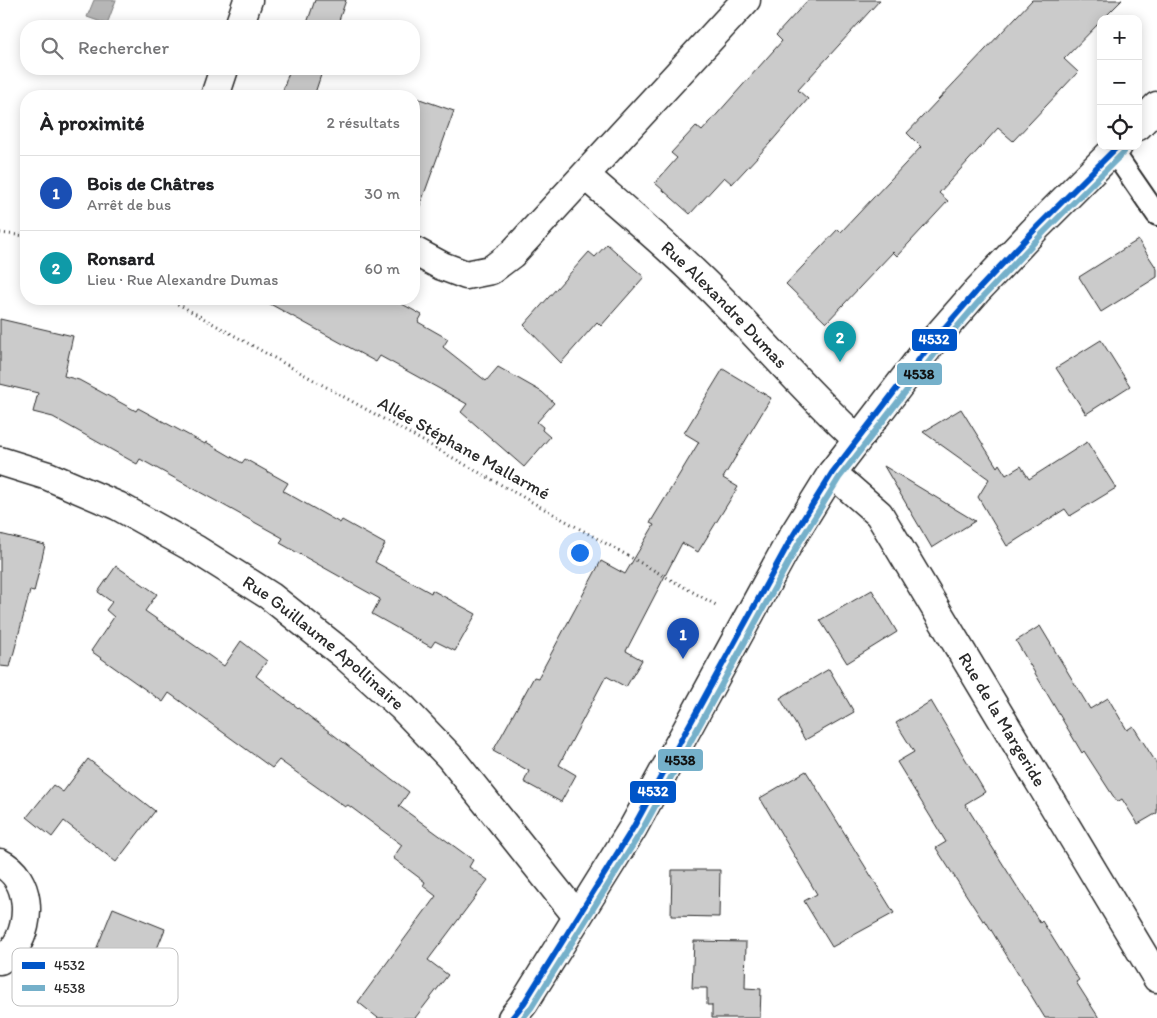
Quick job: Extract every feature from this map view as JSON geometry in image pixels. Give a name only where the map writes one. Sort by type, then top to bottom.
[{"type":"street","points":[[241,20],[248,0]]},
{"type":"street","points":[[420,254],[466,276],[491,270],[512,254],[586,176],[746,0]]},
{"type":"street","points":[[217,90],[222,75]]},
{"type":"street","points":[[1142,122],[1157,106]]},
{"type":"street","points":[[512,1018],[524,1003],[633,828],[791,539],[832,473],[934,340],[976,292],[1039,225],[1115,150]]},
{"type":"street","name":"Rue Alexandre Dumas","points":[[586,176],[670,250],[726,304],[816,400],[857,439]]},
{"type":"street","name":"Rue Guillaume Apollinaire","points":[[0,461],[48,476],[118,506],[197,550],[270,596],[342,654],[402,707],[450,757],[577,916]]},
{"type":"street","name":"Rue de la Margeride","points":[[832,473],[879,514],[1157,978]]},
{"type":"street","points":[[0,863],[16,878],[24,894],[27,914],[24,932],[15,948]]},
{"type":"street","points":[[0,960],[12,951]]},
{"type":"lane","points":[[1117,150],[1157,214]]},
{"type":"path","points":[[0,233],[20,235]]},
{"type":"path","name":"Allée Stéphane Mallarmé","points":[[180,305],[705,599],[746,620]]},
{"type":"shaded area","points":[[94,0],[116,0],[108,20],[96,20],[87,17]]},
{"type":"building","points":[[315,0],[346,0],[339,20],[308,20]]},
{"type":"building","points":[[808,0],[880,0],[798,90],[808,99],[771,142],[732,184],[724,177],[690,214],[655,183],[677,158],[671,153],[696,126],[702,131],[782,41],[776,35]]},
{"type":"building","points":[[1032,0],[1122,0],[1107,15],[1097,15],[1097,25],[1064,59],[1078,72],[1013,141],[998,128],[939,193],[948,201],[897,256],[893,252],[826,323],[786,284],[838,229],[841,232],[921,147],[907,133]]},
{"type":"building","points":[[288,75],[321,75],[316,90],[283,90]]},
{"type":"building","points":[[420,99],[454,111],[420,205]]},
{"type":"building","points":[[1138,240],[1157,269],[1157,277],[1101,312],[1079,277]]},
{"type":"building","points":[[607,244],[644,277],[601,326],[597,322],[561,363],[524,325],[589,252],[595,257]]},
{"type":"building","points":[[272,305],[404,305],[422,315],[418,322],[448,339],[443,347],[486,381],[498,367],[542,392],[554,403],[537,422],[550,437],[524,467],[461,412],[467,404],[380,356],[376,362]]},
{"type":"building","points":[[0,319],[73,336],[64,376],[79,380],[136,411],[138,408],[205,444],[206,442],[242,463],[245,459],[288,483],[283,491],[340,523],[342,520],[385,544],[375,562],[431,593],[432,590],[476,614],[455,651],[435,641],[431,647],[372,614],[380,599],[280,543],[283,538],[140,459],[137,464],[53,417],[33,412],[38,393],[0,384]]},
{"type":"building","points":[[1101,340],[1130,386],[1086,414],[1056,368]]},
{"type":"building","points":[[723,369],[771,398],[723,478],[738,487],[698,552],[682,543],[626,651],[642,660],[626,687],[606,676],[559,765],[576,775],[561,802],[524,782],[529,771],[493,751],[534,677],[538,678],[601,561],[625,574],[654,525],[650,523],[699,442],[684,433]]},
{"type":"building","points":[[961,409],[997,467],[999,464],[1006,475],[1021,466],[1029,479],[1087,442],[1116,488],[1070,516],[1065,509],[1007,546],[978,497],[989,479],[923,432]]},
{"type":"building","points":[[884,466],[975,521],[932,548]]},
{"type":"building","points":[[0,534],[45,545],[34,592],[30,591],[10,667],[0,666]]},
{"type":"building","points":[[116,566],[157,594],[145,611],[224,666],[241,641],[267,661],[256,676],[409,792],[399,806],[473,860],[469,867],[488,880],[428,960],[448,975],[415,1018],[378,1018],[358,1002],[436,896],[423,886],[425,882],[393,858],[402,845],[348,805],[345,807],[279,760],[272,768],[169,693],[163,702],[91,651],[114,617],[106,610],[112,602],[98,592]]},
{"type":"building","points":[[872,590],[897,632],[847,663],[820,620]]},
{"type":"building","points":[[1040,626],[1090,709],[1108,698],[1127,730],[1133,726],[1157,764],[1157,813],[1138,824],[1122,799],[1117,802],[1084,751],[1082,753],[1016,641]]},
{"type":"building","points":[[829,669],[854,712],[805,740],[780,698]]},
{"type":"building","points":[[931,701],[985,792],[965,804],[1040,923],[1042,921],[1079,980],[1076,982],[1099,1018],[1045,1018],[985,920],[983,921],[936,848],[946,842],[897,762],[914,752],[896,723]]},
{"type":"building","points":[[88,759],[155,811],[116,862],[64,821],[52,837],[27,817],[53,785],[63,792]]},
{"type":"building","points":[[806,771],[894,913],[832,947],[804,901],[817,894],[760,798]]},
{"type":"building","points":[[672,870],[720,870],[719,917],[671,916]]},
{"type":"building","points":[[113,908],[165,929],[157,948],[97,948]]},
{"type":"building","points":[[694,941],[746,942],[745,988],[761,989],[760,1018],[712,1018],[712,1005],[707,1005],[707,988],[692,988]]},
{"type":"transit line","name":"4532","points":[[512,1018],[524,1003],[633,828],[791,539],[832,473],[934,340],[1039,225],[1114,150]]},
{"type":"transit line","name":"4538","points":[[523,1018],[641,832],[799,543],[839,478],[941,346],[982,298],[1045,231],[1124,152]]},
{"type":"place","name":"Ronsard","points":[[840,362]]},
{"type":"place","name":"Bois de Châtres","points":[[683,659]]}]
